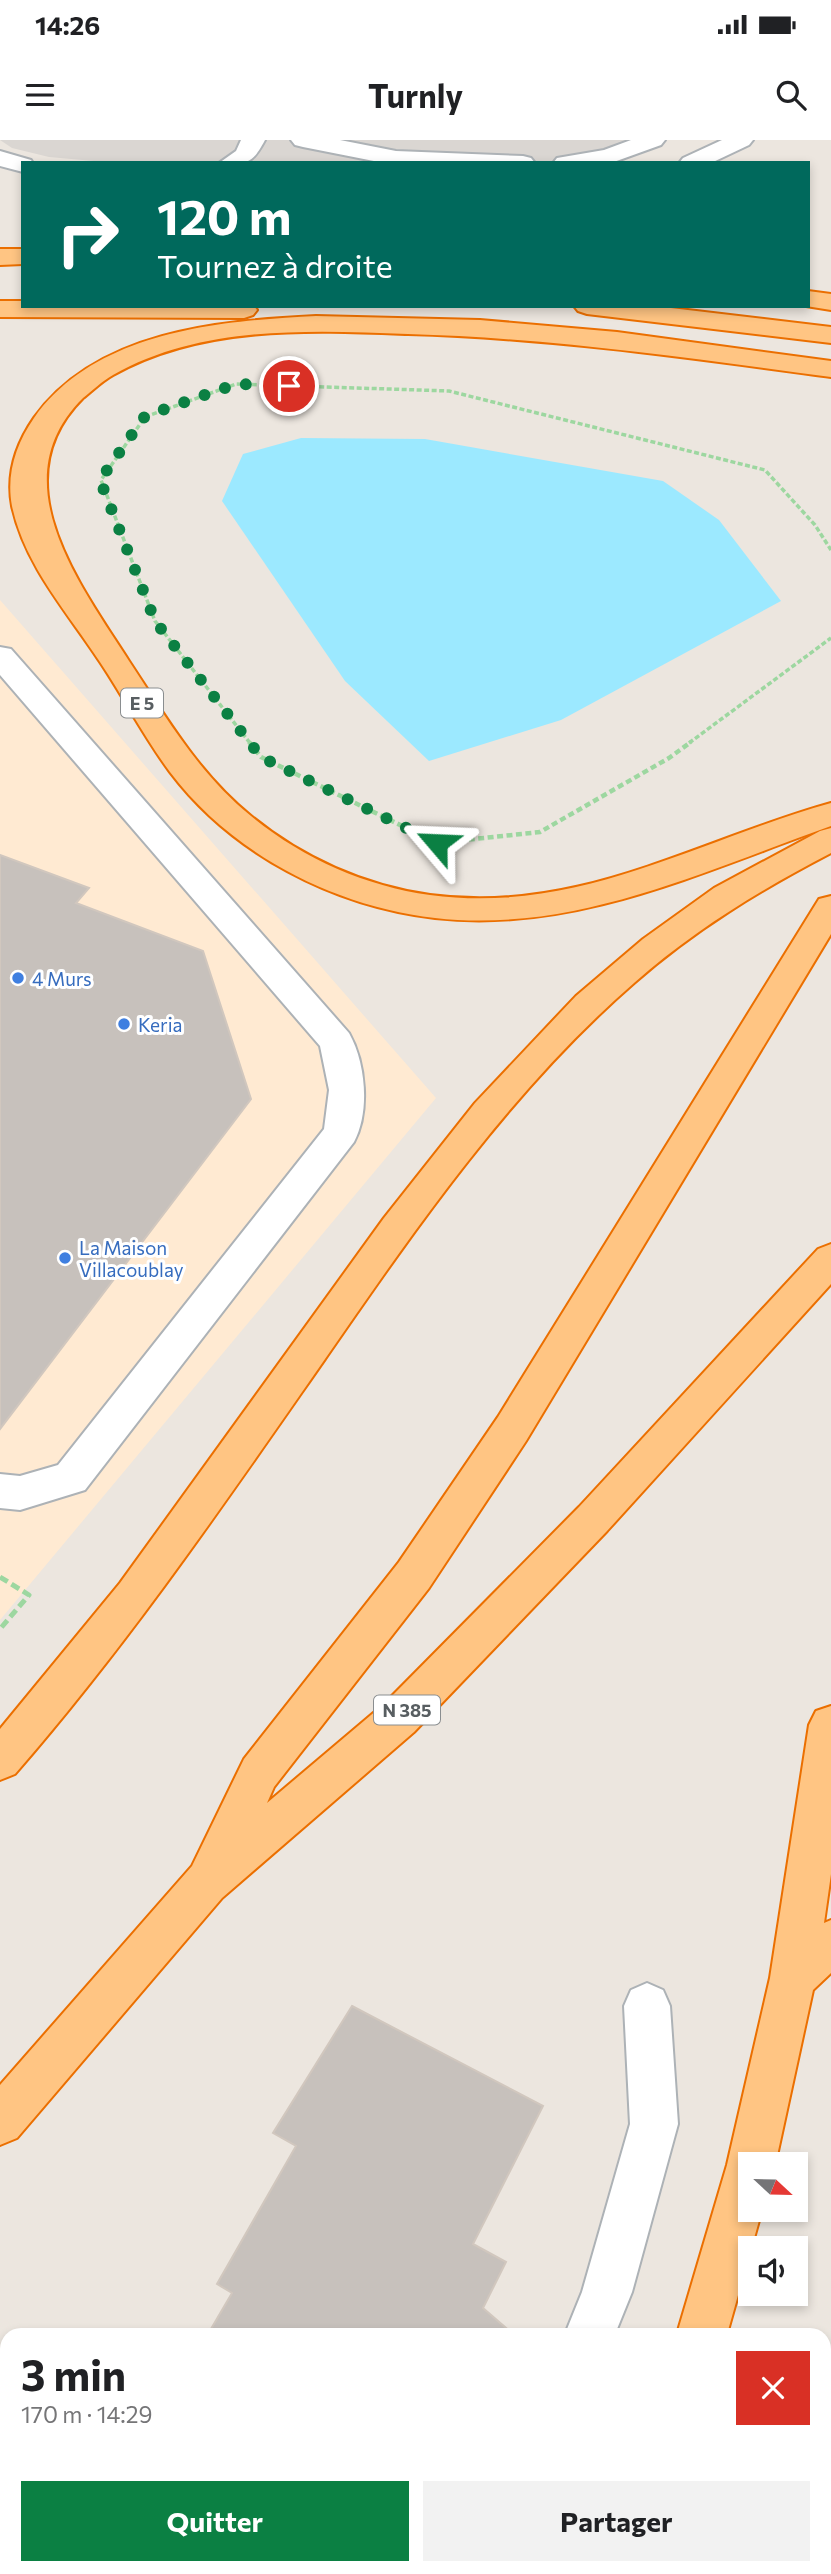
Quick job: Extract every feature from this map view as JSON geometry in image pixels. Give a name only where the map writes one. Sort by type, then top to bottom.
[{"type":"highway","points":[[0,257],[21,256]]},
{"type":"highway","points":[[0,288],[21,288]]},
{"type":"highway","points":[[810,299],[831,302]]},
{"type":"highway","points":[[0,309],[173,308],[280,312],[690,349],[831,369]]},
{"type":"highway","points":[[604,308],[831,335]]},
{"type":"highway","name":"E 5","points":[[480,328],[269,326],[189,337],[123,359],[94,375],[71,392],[51,412],[34,436],[23,479],[26,504],[44,554],[190,776],[230,817],[289,860],[378,895],[467,910],[510,910],[562,903],[617,889],[831,814]]},
{"type":"highway","points":[[0,1760],[59,1694],[167,1551],[400,1224],[526,1069],[588,1005],[650,951],[728,895],[831,839]]},
{"type":"highway","points":[[206,1884],[259,1773],[414,1575],[512,1429],[831,907]]},
{"type":"highway","name":"N 385","points":[[0,2122],[206,1884],[399,1718],[593,1519],[831,1259]]},
{"type":"highway","points":[[754,2152],[793,1978],[829,1733]]},
{"type":"highway","points":[[793,1978],[831,1942]]},
{"type":"highway","points":[[704,2328],[738,2210]]},
{"type":"street","points":[[234,161],[245,155],[254,140]]},
{"type":"street","points":[[303,140],[396,158],[472,161]]},
{"type":"street","points":[[345,140],[362,143],[386,140],[392,146],[420,159]]},
{"type":"street","points":[[578,161],[609,156],[653,140]]},
{"type":"street","points":[[695,161],[741,140]]},
{"type":"street","points":[[0,158],[21,164]]},
{"type":"street","points":[[0,176],[21,176]]},
{"type":"street","points":[[0,656],[337,1042],[347,1090],[341,1133],[71,1478],[20,1493],[0,1491]]},
{"type":"street","points":[[592,2328],[607,2292],[654,2124],[647,2006]]},
{"type":"path","points":[[831,550],[815,525],[765,470],[449,391],[236,384],[145,416],[100,480],[155,621],[261,757],[437,843],[540,832],[668,758],[831,638]]},
{"type":"path","points":[[0,1577],[29,1595],[0,1629]]},
{"type":"shaded area","points":[[0,140],[665,140],[612,161],[94,161],[49,157],[12,148]]},
{"type":"shaded area","points":[[0,600],[436,1098],[0,1620]]},
{"type":"water","points":[[301,438],[425,439],[663,481],[719,520],[781,601],[561,720],[429,761],[345,681],[222,501],[243,454]]},
{"type":"building","name":"La Maison Villacoublay","points":[[0,855],[89,888],[76,903],[203,951],[251,1099],[0,1429]]},
{"type":"building","points":[[352,2006],[543,2106],[473,2244],[506,2262],[483,2308],[506,2328],[212,2328],[232,2293],[217,2284],[296,2146],[273,2133]]},
{"type":"place","name":"4 Murs","points":[[18,978]]},
{"type":"place","name":"Keria","points":[[124,1024]]},
{"type":"place","name":"La Maison Villacoublay","points":[[65,1258]]},
{"type":"route","points":[[289,386],[236,384],[145,416],[100,480],[155,621],[261,757],[437,843]]}]
